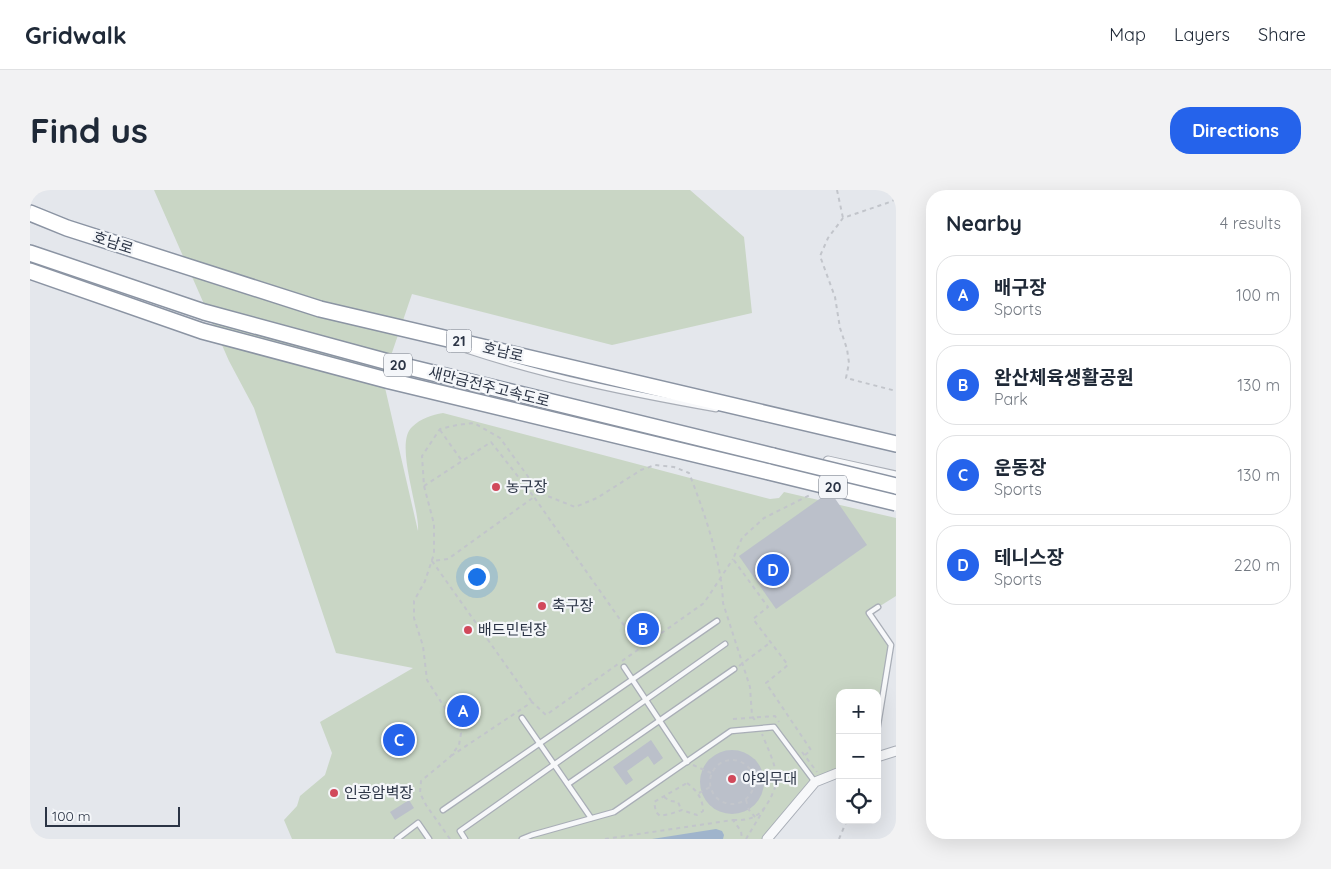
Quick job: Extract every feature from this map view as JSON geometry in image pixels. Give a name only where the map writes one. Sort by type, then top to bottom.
[{"type":"highway","name":"호남로","points":[[30,204],[72,221],[323,300],[765,406],[896,434]]},
{"type":"highway","name":"호남로","points":[[30,213],[67,228],[320,309],[896,444]]},
{"type":"highway","name":"새만금전주고속도로","points":[[30,252],[213,315],[392,363],[896,486]]},
{"type":"highway","name":"새만금전주고속도로","points":[[30,271],[202,330],[390,381],[896,503]]},
{"type":"street","points":[[828,460],[896,476]]},
{"type":"street","points":[[881,756],[896,751]]},
{"type":"street","points":[[767,839],[815,782],[836,774]]},
{"type":"lane","points":[[379,322],[453,346]]},
{"type":"lane","points":[[462,349],[508,364],[644,396],[720,410]]},
{"type":"lane","points":[[748,415],[881,440]]},
{"type":"lane","points":[[878,607],[869,613],[891,645],[881,706]]},
{"type":"lane","points":[[443,810],[717,621]]},
{"type":"lane","points":[[465,839],[460,831],[724,644]]},
{"type":"lane","points":[[624,667],[687,762]]},
{"type":"lane","points":[[568,784],[734,669]]},
{"type":"lane","points":[[522,718],[591,818]]},
{"type":"lane","points":[[522,839],[532,834],[614,812],[731,731],[774,727],[815,782]]},
{"type":"lane","points":[[397,839],[418,823],[429,839]]},
{"type":"path","points":[[837,190],[843,218]]},
{"type":"path","points":[[896,198],[890,202],[843,218],[828,238],[820,256],[835,297],[840,328],[847,349],[849,363],[846,378],[896,391]]},
{"type":"path","points":[[450,757],[459,745],[460,733],[428,680],[423,646],[414,618],[414,601],[425,581],[434,554],[434,524],[424,486],[422,456],[440,430],[474,423],[487,430],[500,438],[540,493],[575,507],[597,498],[641,470],[655,465],[674,467],[689,473],[703,509],[720,579],[723,603],[750,687],[752,716],[760,728],[774,763],[777,783],[767,805],[744,839]]},
{"type":"path","points":[[440,430],[462,461]]},
{"type":"path","points":[[424,486],[491,442],[534,497],[640,648]]},
{"type":"path","points":[[432,561],[448,559],[540,493]]},
{"type":"path","points":[[432,561],[532,702],[546,715],[704,602],[733,559],[742,538],[764,518],[814,493]]},
{"type":"path","points":[[733,559],[768,607],[753,619],[788,665],[766,683],[811,750],[805,756]]},
{"type":"path","points":[[734,669],[771,642]]},
{"type":"path","points":[[450,839],[420,794],[421,781],[450,757],[532,702]]},
{"type":"path","points":[[728,760],[735,760],[747,766],[754,778],[752,793],[746,800],[733,805],[725,804],[713,794],[710,787],[711,773],[715,767],[728,760]]},
{"type":"path","points":[[687,762],[711,773]]},
{"type":"path","points":[[687,783],[698,794],[703,805],[703,811],[697,814],[676,810],[670,814],[660,816],[656,812],[654,802],[664,797],[687,783]]},
{"type":"path","points":[[698,794],[710,787]]},
{"type":"path","points":[[664,797],[670,801],[678,802],[682,810]]},
{"type":"path","points":[[746,800],[750,810],[756,817]]},
{"type":"path","points":[[605,839],[733,820],[744,821],[756,817],[767,805]]},
{"type":"path","points":[[733,820],[744,839]]},
{"type":"path","points":[[839,839],[845,824]]},
{"type":"green space","points":[[154,190],[690,190],[744,237],[752,313],[612,345],[412,294],[383,379],[418,531],[418,521],[407,461],[407,435],[419,421],[443,413],[770,499],[779,498],[784,492],[896,518],[896,596],[869,613],[891,645],[881,706],[881,689],[836,689],[836,774],[815,782],[767,839],[292,839],[284,820],[297,806],[300,796],[325,775],[332,753],[320,722],[413,668],[336,653],[254,408],[229,361]]},
{"type":"water","points":[[716,829],[722,831],[723,839],[652,839]]},
{"type":"building","points":[[825,495],[834,497],[867,545],[776,609],[739,556]]},
{"type":"building","points":[[651,740],[663,758],[654,765],[648,756],[627,771],[633,780],[626,785],[613,767]]},
{"type":"building","name":"야외무대","points":[[726,750],[738,750],[755,759],[762,770],[764,782],[762,794],[755,805],[738,814],[726,814],[714,809],[705,800],[700,788],[700,776],[705,764],[714,755]]},
{"type":"building","points":[[409,800],[414,808],[395,820],[390,812]]},
{"type":"place","name":"농구장","points":[[496,487]]},
{"type":"place","name":"테니스장","points":[[773,570]]},
{"type":"place","name":"축구장","points":[[542,606]]},
{"type":"place","name":"완산체육생활공원","points":[[643,629]]},
{"type":"place","name":"배드민턴장","points":[[468,630]]},
{"type":"place","name":"배구장","points":[[463,711]]},
{"type":"place","name":"운동장","points":[[399,740]]},
{"type":"place","name":"야외무대","points":[[732,779]]},
{"type":"place","name":"인공암벽장","points":[[334,793]]}]
